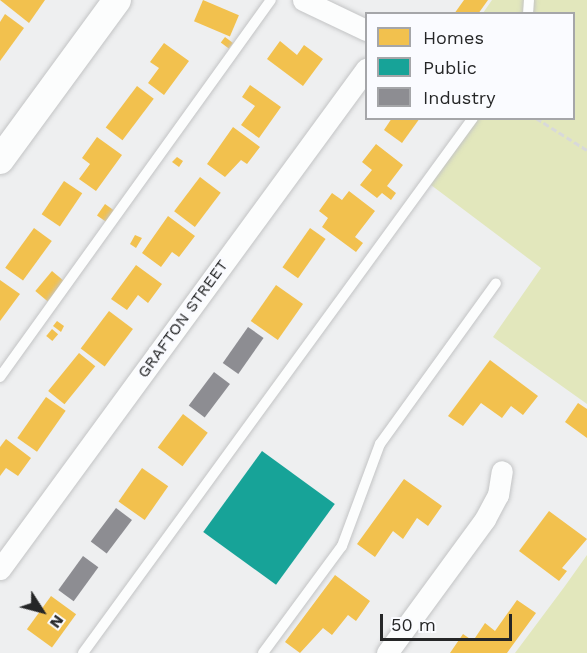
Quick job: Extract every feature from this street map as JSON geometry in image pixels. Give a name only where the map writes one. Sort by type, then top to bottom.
[{"type":"street","points":[[0,160],[117,0]]},
{"type":"street","points":[[303,0],[365,30]]},
{"type":"street","name":"GRAFTON STREET","points":[[0,569],[365,70]]},
{"type":"street","points":[[387,653],[485,519],[498,495],[502,471]]},
{"type":"lane","points":[[0,377],[271,0]]},
{"type":"lane","points":[[82,653],[472,120]]},
{"type":"lane","points":[[262,653],[342,546],[380,444],[496,284]]},
{"type":"path","points":[[539,120],[587,150]]},
{"type":"green space","points":[[492,0],[587,0],[587,404],[493,337],[541,268],[423,179],[465,120],[575,120],[575,12],[484,12]]},
{"type":"green space","points":[[587,555],[587,653],[515,653],[565,586]]},
{"type":"building: Homes","points":[[0,0],[45,0],[29,23]]},
{"type":"building: Homes","points":[[203,0],[239,15],[230,36],[194,21]]},
{"type":"building: Homes","points":[[464,0],[488,0],[479,12],[455,12]]},
{"type":"building: Homes","points":[[5,14],[24,28],[0,61],[0,22]]},
{"type":"building: Homes","points":[[225,37],[233,43],[229,49],[221,43]]},
{"type":"building: Homes","points":[[280,41],[297,55],[304,45],[323,59],[303,86],[267,59]]},
{"type":"building: Homes","points":[[164,43],[189,61],[164,95],[148,83],[159,68],[150,62]]},
{"type":"building: Homes","points":[[250,85],[281,107],[259,138],[241,125],[255,106],[242,97]]},
{"type":"building: Homes","points":[[137,86],[154,99],[122,140],[106,128]]},
{"type":"building: Homes","points":[[391,120],[419,120],[402,143],[384,130]]},
{"type":"building: Homes","points":[[233,127],[260,147],[247,164],[241,160],[225,177],[207,164]]},
{"type":"building: Homes","points":[[97,137],[122,155],[96,191],[79,179],[90,164],[82,158]]},
{"type":"building: Homes","points":[[376,144],[403,165],[387,186],[396,193],[391,200],[382,193],[377,198],[360,185],[372,170],[362,162]]},
{"type":"building: Homes","points":[[177,157],[183,161],[179,167],[172,162]]},
{"type":"building: Homes","points":[[200,177],[221,193],[195,227],[174,211]]},
{"type":"building: Homes","points":[[64,181],[82,193],[60,226],[42,214]]},
{"type":"building: Homes","points":[[349,191],[375,211],[355,237],[363,243],[356,252],[322,227],[328,218],[319,211],[332,193],[342,200]]},
{"type":"building: Homes","points":[[105,204],[115,211],[107,222],[97,215]]},
{"type":"building: Homes","points":[[168,216],[195,236],[179,257],[172,252],[161,267],[142,253]]},
{"type":"building: Homes","points":[[34,228],[52,241],[23,281],[5,268]]},
{"type":"building: Homes","points":[[310,228],[326,239],[298,278],[282,267]]},
{"type":"building: Homes","points":[[135,235],[142,238],[136,248],[130,244]]},
{"type":"building: Homes","points":[[136,265],[162,284],[148,303],[138,295],[127,310],[111,299]]},
{"type":"building: Homes","points":[[52,271],[64,281],[48,301],[35,291]]},
{"type":"building: Homes","points":[[0,280],[20,294],[0,321]]},
{"type":"building: Homes","points":[[276,285],[303,304],[278,340],[251,321]]},
{"type":"building: Homes","points":[[109,311],[133,329],[105,367],[81,349]]},
{"type":"building: Homes","points":[[57,321],[64,326],[61,332],[53,326]]},
{"type":"building: Homes","points":[[52,329],[58,334],[52,341],[46,336]]},
{"type":"building: Homes","points":[[79,353],[95,366],[64,404],[48,391]]},
{"type":"building: Homes","points":[[490,360],[538,396],[523,415],[511,406],[502,418],[481,403],[463,426],[448,416]]},
{"type":"building: Homes","points":[[46,397],[66,411],[37,452],[17,438]]},
{"type":"building: Homes","points":[[578,403],[587,409],[587,438],[565,422]]},
{"type":"building: Homes","points":[[183,414],[208,433],[182,466],[158,448]]},
{"type":"building: Homes","points":[[6,439],[31,458],[18,476],[6,468],[0,476],[0,447]]},
{"type":"building: Homes","points":[[142,468],[168,486],[145,520],[118,502]]},
{"type":"building: Homes","points":[[404,479],[442,506],[428,526],[417,518],[403,539],[393,531],[375,557],[357,544]]},
{"type":"building: Homes","points":[[549,511],[587,539],[562,568],[567,571],[559,581],[519,551]]},
{"type":"building: Homes","points":[[335,575],[370,601],[356,621],[348,615],[332,635],[323,628],[300,653],[285,642]]},
{"type":"building: Homes","points":[[51,596],[76,614],[52,647],[27,629]]},
{"type":"building: Homes","points":[[517,600],[536,613],[507,653],[450,653],[463,634],[473,641],[485,623],[495,631]]},
{"type":"building: Public","points":[[262,451],[335,504],[276,585],[203,532]]},
{"type":"building: Industry","points":[[248,327],[264,338],[238,374],[223,363]]},
{"type":"building: Industry","points":[[214,372],[230,384],[205,418],[189,406]]},
{"type":"building: Industry","points":[[116,508],[132,520],[107,554],[91,542]]},
{"type":"building: Industry","points":[[83,556],[98,567],[74,601],[58,590]]}]
